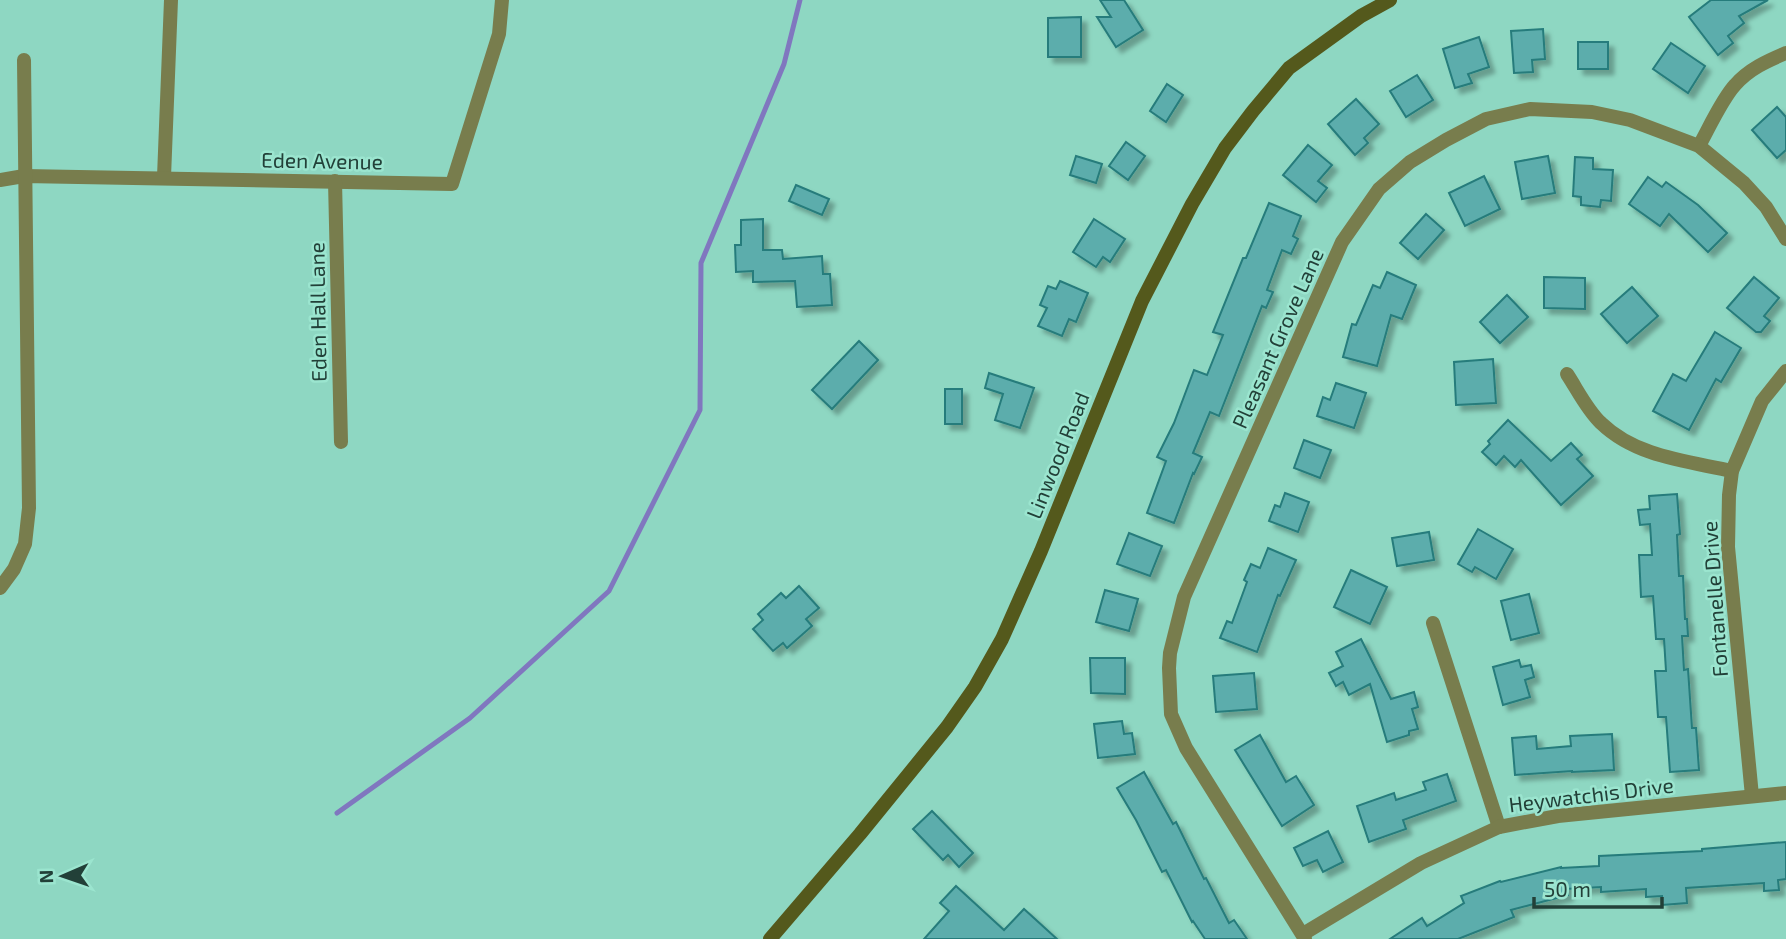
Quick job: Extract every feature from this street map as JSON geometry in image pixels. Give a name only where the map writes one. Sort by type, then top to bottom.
[{"type":"street","points":[[164,177],[171,0]]},
{"type":"street","name":"Eden Avenue","points":[[0,180],[24,176],[164,177],[452,184],[499,34],[502,0]]},
{"type":"street","name":"Linwood Road","points":[[770,939],[947,727],[975,687],[1002,639],[1036,564],[1142,301],[1192,204],[1226,148],[1289,68],[1361,16],[1390,0]]},
{"type":"street","points":[[1699,146],[1734,86],[1763,63],[1786,53]]},
{"type":"street","points":[[0,587],[14,569],[25,544],[29,508],[24,60]]},
{"type":"street","name":"Pleasant Grove Lane","points":[[1304,937],[1186,748],[1171,714],[1170,653],[1184,597],[1342,243],[1379,189],[1410,162],[1486,119],[1530,109],[1592,112],[1630,120],[1699,146],[1744,183],[1766,206],[1786,239]]},
{"type":"street","name":"Eden Hall Lane","points":[[335,181],[341,442]]},
{"type":"street","name":"Fontanelle Drive","points":[[1752,796],[1727,520],[1732,471],[1762,401],[1786,371]]},
{"type":"street","points":[[1567,374],[1599,421],[1635,447],[1732,471]]},
{"type":"street","points":[[1433,623],[1499,827]]},
{"type":"street","name":"Heywatchis Drive","points":[[1304,937],[1421,863],[1499,827],[1558,816],[1786,793]]},
{"type":"building","points":[[1100,0],[1124,0],[1143,30],[1116,47],[1097,17],[1111,17]]},
{"type":"building","points":[[1711,0],[1768,0],[1739,16],[1744,23],[1728,36],[1733,43],[1718,55],[1689,17]]},
{"type":"building","points":[[1081,17],[1081,57],[1048,57],[1048,18]]},
{"type":"building","points":[[1543,29],[1545,59],[1532,60],[1533,72],[1514,73],[1511,31]]},
{"type":"building","points":[[1479,37],[1489,67],[1468,74],[1472,83],[1455,88],[1443,49]]},
{"type":"building","points":[[1578,42],[1608,42],[1608,69],[1578,69]]},
{"type":"building","points":[[1671,43],[1705,66],[1688,93],[1653,69]]},
{"type":"building","points":[[1417,75],[1433,100],[1406,117],[1390,91]]},
{"type":"building","points":[[1167,84],[1183,95],[1166,122],[1150,111]]},
{"type":"building","points":[[1356,99],[1379,124],[1364,138],[1368,143],[1355,155],[1328,124]]},
{"type":"building","points":[[1777,107],[1786,117],[1786,150],[1777,158],[1752,130]]},
{"type":"building","points":[[1126,142],[1145,156],[1128,180],[1109,166]]},
{"type":"building","points":[[1308,145],[1332,165],[1318,181],[1327,188],[1316,202],[1283,175]]},
{"type":"building","points":[[1076,156],[1102,164],[1096,183],[1070,175]]},
{"type":"building","points":[[1548,156],[1555,193],[1522,199],[1515,162]]},
{"type":"building","points":[[1575,157],[1593,158],[1593,169],[1613,170],[1611,201],[1601,200],[1600,207],[1581,205],[1581,197],[1573,196]]},
{"type":"building","points":[[1484,176],[1500,209],[1465,226],[1449,193]]},
{"type":"building","points":[[1648,177],[1662,187],[1666,182],[1698,205],[1727,233],[1708,252],[1669,214],[1660,226],[1629,204]]},
{"type":"building","points":[[796,185],[829,199],[822,215],[789,201]]},
{"type":"building","points":[[1269,203],[1301,216],[1293,236],[1298,239],[1291,254],[1282,250],[1267,290],[1273,292],[1266,308],[1262,306],[1219,416],[1210,412],[1193,453],[1202,457],[1174,523],[1147,513],[1166,461],[1157,457],[1174,423],[1194,370],[1207,375],[1223,335],[1213,332]]},
{"type":"building","points":[[1426,214],[1444,230],[1418,259],[1400,243]]},
{"type":"building","points":[[763,219],[763,250],[782,250],[783,259],[822,256],[823,274],[830,274],[832,305],[797,307],[795,281],[753,282],[753,271],[736,272],[735,245],[741,245],[741,220]]},
{"type":"building","points":[[1094,219],[1125,239],[1110,262],[1103,257],[1096,267],[1073,252]]},
{"type":"building","points":[[1387,272],[1416,285],[1402,319],[1391,315],[1377,366],[1343,357],[1352,324],[1356,325],[1373,285],[1380,288]]},
{"type":"building","points":[[1544,277],[1585,278],[1585,309],[1544,308]]},
{"type":"building","points":[[1754,277],[1779,298],[1764,316],[1770,321],[1761,332],[1756,332],[1727,308]]},
{"type":"building","points":[[1060,281],[1088,293],[1076,322],[1069,319],[1062,336],[1038,326],[1047,308],[1040,305],[1048,286],[1056,289]]},
{"type":"building","points":[[1632,287],[1658,316],[1627,343],[1601,314]]},
{"type":"building","points":[[1507,295],[1528,317],[1500,343],[1480,322]]},
{"type":"building","points":[[1715,332],[1741,348],[1721,382],[1716,379],[1689,430],[1653,411],[1673,374],[1686,381]]},
{"type":"building","points":[[859,341],[878,360],[832,409],[812,390]]},
{"type":"building","points":[[1493,359],[1496,403],[1456,405],[1454,362]]},
{"type":"building","points":[[989,373],[1034,388],[1020,428],[995,420],[1003,394],[985,388]]},
{"type":"building","points":[[1336,383],[1366,393],[1354,428],[1317,416],[1323,397],[1330,400]]},
{"type":"building","points":[[945,389],[962,389],[962,424],[945,424]]},
{"type":"building","points":[[1508,420],[1551,461],[1571,443],[1582,455],[1577,459],[1593,476],[1561,505],[1521,460],[1515,467],[1504,456],[1496,465],[1482,452],[1490,444],[1488,441]]},
{"type":"building","points":[[1304,440],[1331,450],[1320,478],[1294,468]]},
{"type":"building","points":[[1285,493],[1309,502],[1298,532],[1269,521],[1275,505],[1280,507]]},
{"type":"building","points":[[1677,494],[1679,576],[1683,576],[1688,636],[1682,636],[1684,670],[1688,669],[1692,728],[1696,728],[1699,770],[1670,772],[1666,717],[1658,717],[1655,671],[1666,671],[1664,639],[1656,639],[1653,596],[1641,597],[1639,555],[1652,555],[1650,524],[1640,525],[1638,510],[1650,509],[1649,496]]},
{"type":"building","points":[[1478,529],[1513,549],[1496,579],[1475,567],[1472,572],[1458,564]]},
{"type":"building","points":[[1429,532],[1434,560],[1397,566],[1392,538]]},
{"type":"building","points":[[1129,533],[1162,546],[1150,576],[1117,564]]},
{"type":"building","points":[[1268,548],[1296,560],[1280,596],[1278,595],[1257,652],[1220,638],[1227,621],[1232,623],[1251,564],[1260,568]]},
{"type":"building","points":[[1351,570],[1387,587],[1370,624],[1334,607]]},
{"type":"building","points":[[799,586],[819,608],[806,619],[812,626],[787,648],[783,643],[773,651],[753,629],[763,620],[758,614],[781,593],[786,598]]},
{"type":"building","points":[[1105,590],[1138,599],[1129,631],[1096,622]]},
{"type":"building","points":[[1529,594],[1539,633],[1511,640],[1501,601]]},
{"type":"building","points":[[1361,639],[1391,699],[1414,692],[1418,707],[1412,709],[1418,729],[1409,731],[1409,735],[1387,742],[1370,684],[1349,695],[1343,682],[1336,686],[1329,673],[1343,666],[1336,652]]},
{"type":"building","points":[[1090,658],[1125,658],[1125,694],[1091,693]]},
{"type":"building","points":[[1519,660],[1521,667],[1531,665],[1534,677],[1525,680],[1530,697],[1503,705],[1493,667]]},
{"type":"building","points":[[1254,673],[1257,709],[1216,712],[1213,676]]},
{"type":"building","points":[[1122,721],[1124,734],[1132,733],[1135,754],[1098,758],[1094,724]]},
{"type":"building","points":[[1612,734],[1614,770],[1515,775],[1512,738],[1536,736],[1537,749],[1571,746],[1570,736]]},
{"type":"building","points":[[1260,735],[1286,782],[1296,776],[1314,805],[1282,826],[1235,750]]},
{"type":"building","points":[[1144,772],[1173,824],[1176,822],[1229,923],[1234,920],[1247,939],[1205,939],[1192,922],[1166,870],[1162,872],[1117,788]]},
{"type":"building","points":[[1447,774],[1456,801],[1403,820],[1406,829],[1369,842],[1357,806],[1394,793],[1396,800],[1426,790],[1423,782]]},
{"type":"building","points":[[932,811],[973,853],[959,867],[948,855],[943,860],[913,829]]},
{"type":"building","points":[[1328,831],[1343,862],[1323,872],[1317,860],[1303,866],[1294,848]]},
{"type":"building","points":[[1786,842],[1786,879],[1778,880],[1779,890],[1764,891],[1764,883],[1686,888],[1687,903],[1662,905],[1662,896],[1646,897],[1646,889],[1601,892],[1601,887],[1566,889],[1568,895],[1511,910],[1514,917],[1458,939],[1390,939],[1422,918],[1427,926],[1464,903],[1461,896],[1500,881],[1561,867],[1599,866],[1599,856],[1702,851]]},
{"type":"building","points":[[956,886],[1004,930],[1024,909],[1057,939],[924,939],[949,911],[940,903]]},
{"type":"waterway","points":[[337,813],[470,718],[609,591],[700,410],[701,263],[784,64],[800,0]]}]
